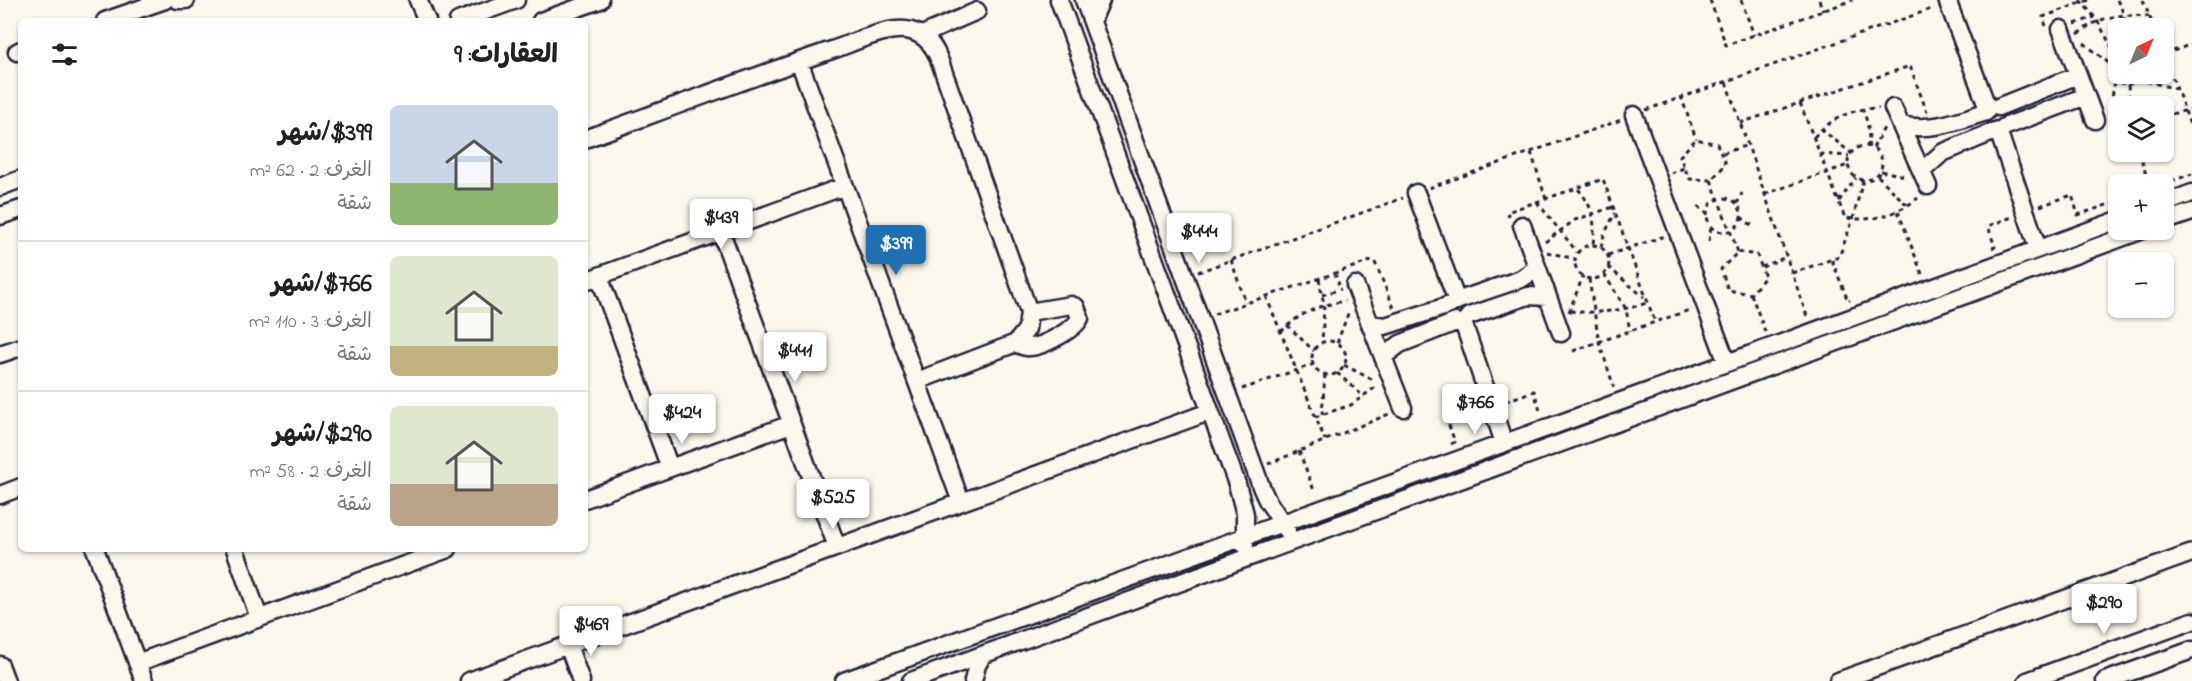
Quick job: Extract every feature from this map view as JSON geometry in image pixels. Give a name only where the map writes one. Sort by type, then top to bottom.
[{"type":"street","points":[[114,18],[165,0]]},
{"type":"street","points":[[178,0],[186,0]]},
{"type":"street","points":[[418,0],[427,18]]},
{"type":"street","points":[[466,18],[516,0]]},
{"type":"street","points":[[549,18],[600,0]]},
{"type":"street","points":[[1059,0],[1240,494],[1245,514],[1246,536],[1242,559]]},
{"type":"street","points":[[1084,0],[1255,469],[1268,500],[1296,540]]},
{"type":"street","points":[[1092,21],[1101,0]]},
{"type":"street","points":[[1948,1],[1990,109]]},
{"type":"street","points":[[922,35],[977,11]]},
{"type":"street","points":[[2061,29],[2086,96],[2101,122]]},
{"type":"street","points":[[588,138],[799,61],[887,32],[911,31],[922,35],[930,42],[939,59],[1029,312],[1027,329],[1016,343],[917,381]]},
{"type":"street","points":[[799,61],[961,502]]},
{"type":"street","points":[[1901,125],[1911,128],[1932,127],[1990,109],[2078,75]]},
{"type":"street","points":[[1925,179],[1942,153],[2086,96]]},
{"type":"street","points":[[1893,108],[1925,179]]},
{"type":"street","points":[[1990,109],[1984,116],[1984,124],[1987,128],[1999,129]]},
{"type":"street","points":[[1634,115],[1727,363]]},
{"type":"street","points":[[1999,129],[2038,249]]},
{"type":"street","points":[[0,186],[18,180]]},
{"type":"street","points":[[670,468],[592,279],[845,186]]},
{"type":"street","points":[[1416,193],[1456,302]]},
{"type":"street","points":[[2174,200],[2192,193]]},
{"type":"street","points":[[0,216],[18,210]]},
{"type":"street","points":[[2174,218],[2192,212]]},
{"type":"street","points":[[1516,222],[1534,259],[1561,333]]},
{"type":"street","points":[[844,681],[2108,224]]},
{"type":"street","points":[[721,232],[837,547]]},
{"type":"street","points":[[913,681],[2116,240]]},
{"type":"street","points":[[1370,324],[1385,326],[1521,279],[1530,273],[1534,259]]},
{"type":"street","points":[[1355,285],[1403,408]]},
{"type":"street","points":[[1383,357],[1400,344],[1528,296],[1549,301]]},
{"type":"street","points":[[1456,302],[1468,306],[1463,320],[1504,443]]},
{"type":"street","points":[[1016,343],[1029,348],[1036,346],[1074,328],[1080,318],[1080,312],[1071,305],[1029,312]]},
{"type":"street","points":[[0,354],[18,348]]},
{"type":"street","points":[[469,681],[1209,412]]},
{"type":"street","points":[[588,498],[792,424]]},
{"type":"street","points":[[0,495],[18,487]]},
{"type":"street","points":[[96,552],[144,681]]},
{"type":"street","points":[[235,552],[260,618]]},
{"type":"street","points":[[137,663],[440,552]]},
{"type":"street","points":[[1838,681],[2192,553]]},
{"type":"street","points":[[2027,681],[2192,621]]},
{"type":"street","points":[[568,645],[581,681]]},
{"type":"street","points":[[2105,681],[2192,650]]},
{"type":"street","points":[[973,681],[977,665],[983,655]]},
{"type":"street","points":[[0,666],[6,681]]},
{"type":"path","points":[[1710,0],[1726,45],[1853,0]]},
{"type":"path","points":[[1741,0],[1754,35]]},
{"type":"path","points":[[1819,0],[1823,11]]},
{"type":"path","points":[[2080,0],[2097,20],[2108,39]]},
{"type":"path","points":[[2116,0],[2124,18]]},
{"type":"path","points":[[2068,48],[2077,36],[2097,20],[2124,14],[2149,16],[2143,0]]},
{"type":"path","points":[[1185,276],[1948,1]]},
{"type":"path","points":[[2174,50],[2192,44]]},
{"type":"path","points":[[1740,123],[1910,66],[1928,115]]},
{"type":"path","points":[[1726,82],[1813,332]]},
{"type":"path","points":[[2174,82],[2192,130]]},
{"type":"path","points":[[2101,122],[2114,84]]},
{"type":"path","points":[[2125,84],[2128,85],[2129,96]]},
{"type":"path","points":[[2158,84],[2177,89]]},
{"type":"path","points":[[1682,96],[1696,139]]},
{"type":"path","points":[[1800,103],[1845,218],[1869,219],[1898,211],[1908,206],[1925,179],[1881,171]]},
{"type":"path","points":[[1814,137],[1821,129],[1840,116],[1863,108],[1893,108]]},
{"type":"path","points":[[1863,108],[1869,127],[1868,147]]},
{"type":"path","points":[[2174,113],[2192,109]]},
{"type":"path","points":[[1821,129],[1850,155]]},
{"type":"path","points":[[1696,139],[1717,144],[1723,153],[1726,164],[1711,180],[1690,179],[1684,168],[1680,156],[1696,139]]},
{"type":"path","points":[[1723,153],[1748,145]]},
{"type":"path","points":[[1868,147],[1880,154],[1881,171],[1871,180],[1863,180],[1856,178],[1848,165],[1850,155],[1856,149],[1868,147]]},
{"type":"path","points":[[1531,152],[1545,200]]},
{"type":"path","points":[[1820,154],[1850,155]]},
{"type":"path","points":[[1765,194],[1848,165]]},
{"type":"path","points":[[2174,180],[2192,174]]},
{"type":"path","points":[[1878,176],[1908,206]]},
{"type":"path","points":[[1839,202],[1856,178]]},
{"type":"path","points":[[1516,222],[1507,212],[1603,179],[1655,322]]},
{"type":"path","points":[[1711,180],[1738,252]]},
{"type":"path","points":[[1792,273],[1839,258],[1853,219],[1863,180]]},
{"type":"path","points":[[1578,189],[1587,200],[1593,213],[1595,228],[1593,244]]},
{"type":"path","points":[[1737,204],[1742,193]]},
{"type":"path","points":[[1984,251],[1995,248],[1988,226],[2025,212],[2072,195],[2079,215],[2108,205]]},
{"type":"path","points":[[1707,214],[1713,202],[1719,199],[1732,200],[1737,204],[1741,217],[1754,227]]},
{"type":"path","points":[[1537,202],[1577,253]]},
{"type":"path","points":[[1534,259],[1558,230],[1593,213],[1613,207]]},
{"type":"path","points":[[1698,207],[1707,214],[1711,226],[1709,241]]},
{"type":"path","points":[[1898,211],[1922,274]]},
{"type":"path","points":[[1601,247],[1615,213]]},
{"type":"path","points":[[1711,226],[1723,232],[1730,231],[1735,228],[1741,217]]},
{"type":"path","points":[[1608,255],[1678,231]]},
{"type":"path","points":[[1593,244],[1601,247],[1608,255],[1608,267],[1600,277],[1589,279],[1583,276],[1575,266],[1577,253],[1587,245],[1593,244]]},
{"type":"path","points":[[1738,252],[1757,255],[1766,277],[1751,294]]},
{"type":"path","points":[[1738,252],[1721,269],[1724,280],[1728,290],[1751,294]]},
{"type":"path","points":[[1762,267],[1786,257]]},
{"type":"path","points":[[1231,260],[1246,303]]},
{"type":"path","points":[[1832,260],[1848,301],[1859,297]]},
{"type":"path","points":[[1608,267],[1645,298]]},
{"type":"path","points":[[1604,274],[1626,309],[1630,331]]},
{"type":"path","points":[[1561,333],[1583,276]]},
{"type":"path","points":[[1318,279],[1324,305],[1322,343],[1314,351],[1314,364],[1320,372],[1325,374],[1337,373],[1344,365],[1346,355],[1337,343],[1322,343]]},
{"type":"path","points":[[1589,279],[1599,342],[1614,389]]},
{"type":"path","points":[[1751,294],[1771,347]]},
{"type":"path","points":[[1266,296],[1325,441]]},
{"type":"path","points":[[1281,332],[1298,317],[1324,305],[1353,301],[1337,343]]},
{"type":"path","points":[[1549,301],[1570,311],[1595,314],[1647,303]]},
{"type":"path","points":[[1573,351],[1705,304]]},
{"type":"path","points":[[1287,326],[1314,351]]},
{"type":"path","points":[[1229,394],[1314,364]]},
{"type":"path","points":[[1315,417],[1344,408],[1364,397],[1380,383],[1344,365]]},
{"type":"path","points":[[1337,373],[1364,397]]},
{"type":"path","points":[[1322,415],[1325,374]]},
{"type":"path","points":[[1255,469],[1403,408]]}]
